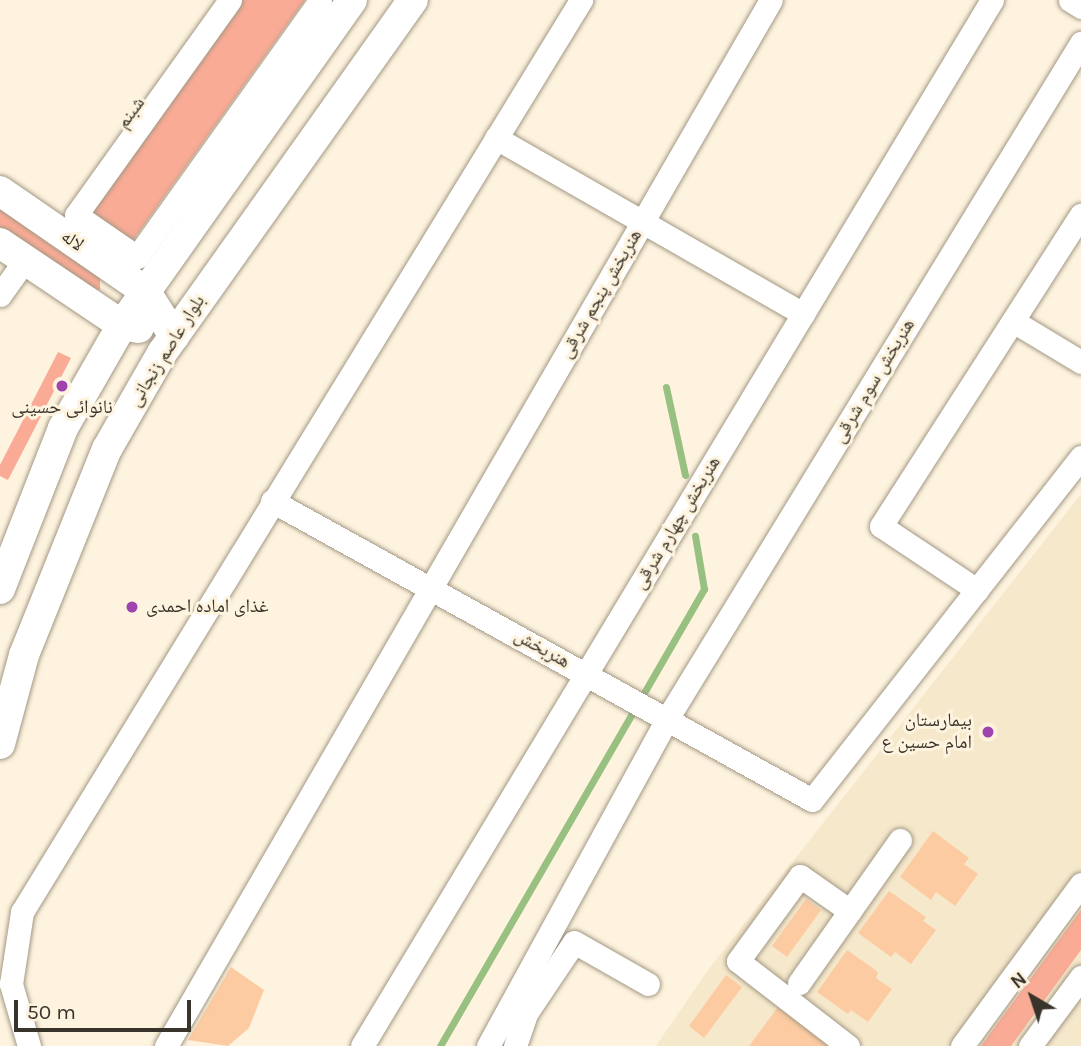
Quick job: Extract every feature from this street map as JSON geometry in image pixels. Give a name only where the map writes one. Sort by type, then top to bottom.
[{"type":"main road","points":[[0,589],[63,428],[122,325],[352,0]]},
{"type":"main road","name":"بلوار عاصم زنجانی","points":[[0,744],[24,655],[107,449],[174,336],[413,0]]},
{"type":"main road","name":"لاله","points":[[0,191],[145,291]]},
{"type":"main road","points":[[0,243],[122,325],[174,336]]},
{"type":"main road","points":[[145,291],[174,336]]},
{"type":"street","name":"شبنم","points":[[50,226],[212,0]]},
{"type":"street","points":[[230,0],[76,215],[137,257],[320,0]]},
{"type":"street","points":[[29,1046],[11,984],[22,912],[272,500],[581,0]]},
{"type":"street","name":"هنربخش پنجم شرقی","points":[[166,1046],[771,0]]},
{"type":"street","name":"هنربخش چهارم شرقی","points":[[362,1046],[992,0]]},
{"type":"street","points":[[1070,0],[1081,7]]},
{"type":"street","name":"هنربخش سوم شرقی","points":[[488,1046],[667,719],[1081,43]]},
{"type":"street","points":[[496,138],[803,314]]},
{"type":"street","points":[[1081,215],[881,526],[976,590],[1081,457]]},
{"type":"street","points":[[0,295],[24,260]]},
{"type":"street","points":[[1013,321],[1081,362]]},
{"type":"street","name":"هنربخش","points":[[272,500],[812,800],[976,590]]},
{"type":"street","points":[[799,983],[900,840]]},
{"type":"street","points":[[848,1046],[738,961],[800,876],[850,911]]},
{"type":"street","points":[[961,1046],[1081,884]]},
{"type":"street","points":[[515,1046],[527,1012],[574,942],[648,984]]},
{"type":"street","points":[[1030,1046],[1081,978]]},
{"type":"shaded area","points":[[237,0],[305,0],[132,242],[87,210]]},
{"type":"shaded area","points":[[0,208],[100,277],[100,290],[88,289],[0,227]]},
{"type":"shaded area","points":[[58,352],[71,358],[8,480],[0,476],[0,465]]},
{"type":"shaded area","name":"بیمارستان امام حسین ع","points":[[1081,494],[1081,1046],[656,1046],[708,970]]},
{"type":"shaded area","points":[[1081,910],[1081,950],[1011,1046],[981,1046]]},
{"type":"building","points":[[933,831],[969,858],[964,864],[978,874],[955,906],[936,892],[931,900],[900,877]]},
{"type":"building","points":[[889,891],[926,917],[923,921],[936,930],[911,964],[895,952],[891,957],[858,933]]},
{"type":"building","points":[[806,899],[821,910],[787,957],[772,946]]},
{"type":"building","points":[[847,950],[878,972],[876,978],[892,989],[868,1022],[851,1010],[848,1014],[817,992]]},
{"type":"building","points":[[231,967],[264,990],[249,1028],[228,1046],[188,1040]]},
{"type":"building","points":[[726,975],[742,987],[704,1038],[689,1026]]},
{"type":"building","points":[[778,1007],[831,1046],[749,1046]]},
{"type":"waterway","points":[[666,387],[685,475]]},
{"type":"waterway","points":[[440,1046],[704,589],[695,536]]},
{"type":"place","name":"نانوائی حسینی","points":[[62,386]]},
{"type":"place","name":"غذای اماده احمدی","points":[[132,607]]},
{"type":"place","name":"بیمارستان امام حسین ع","points":[[988,732]]}]
